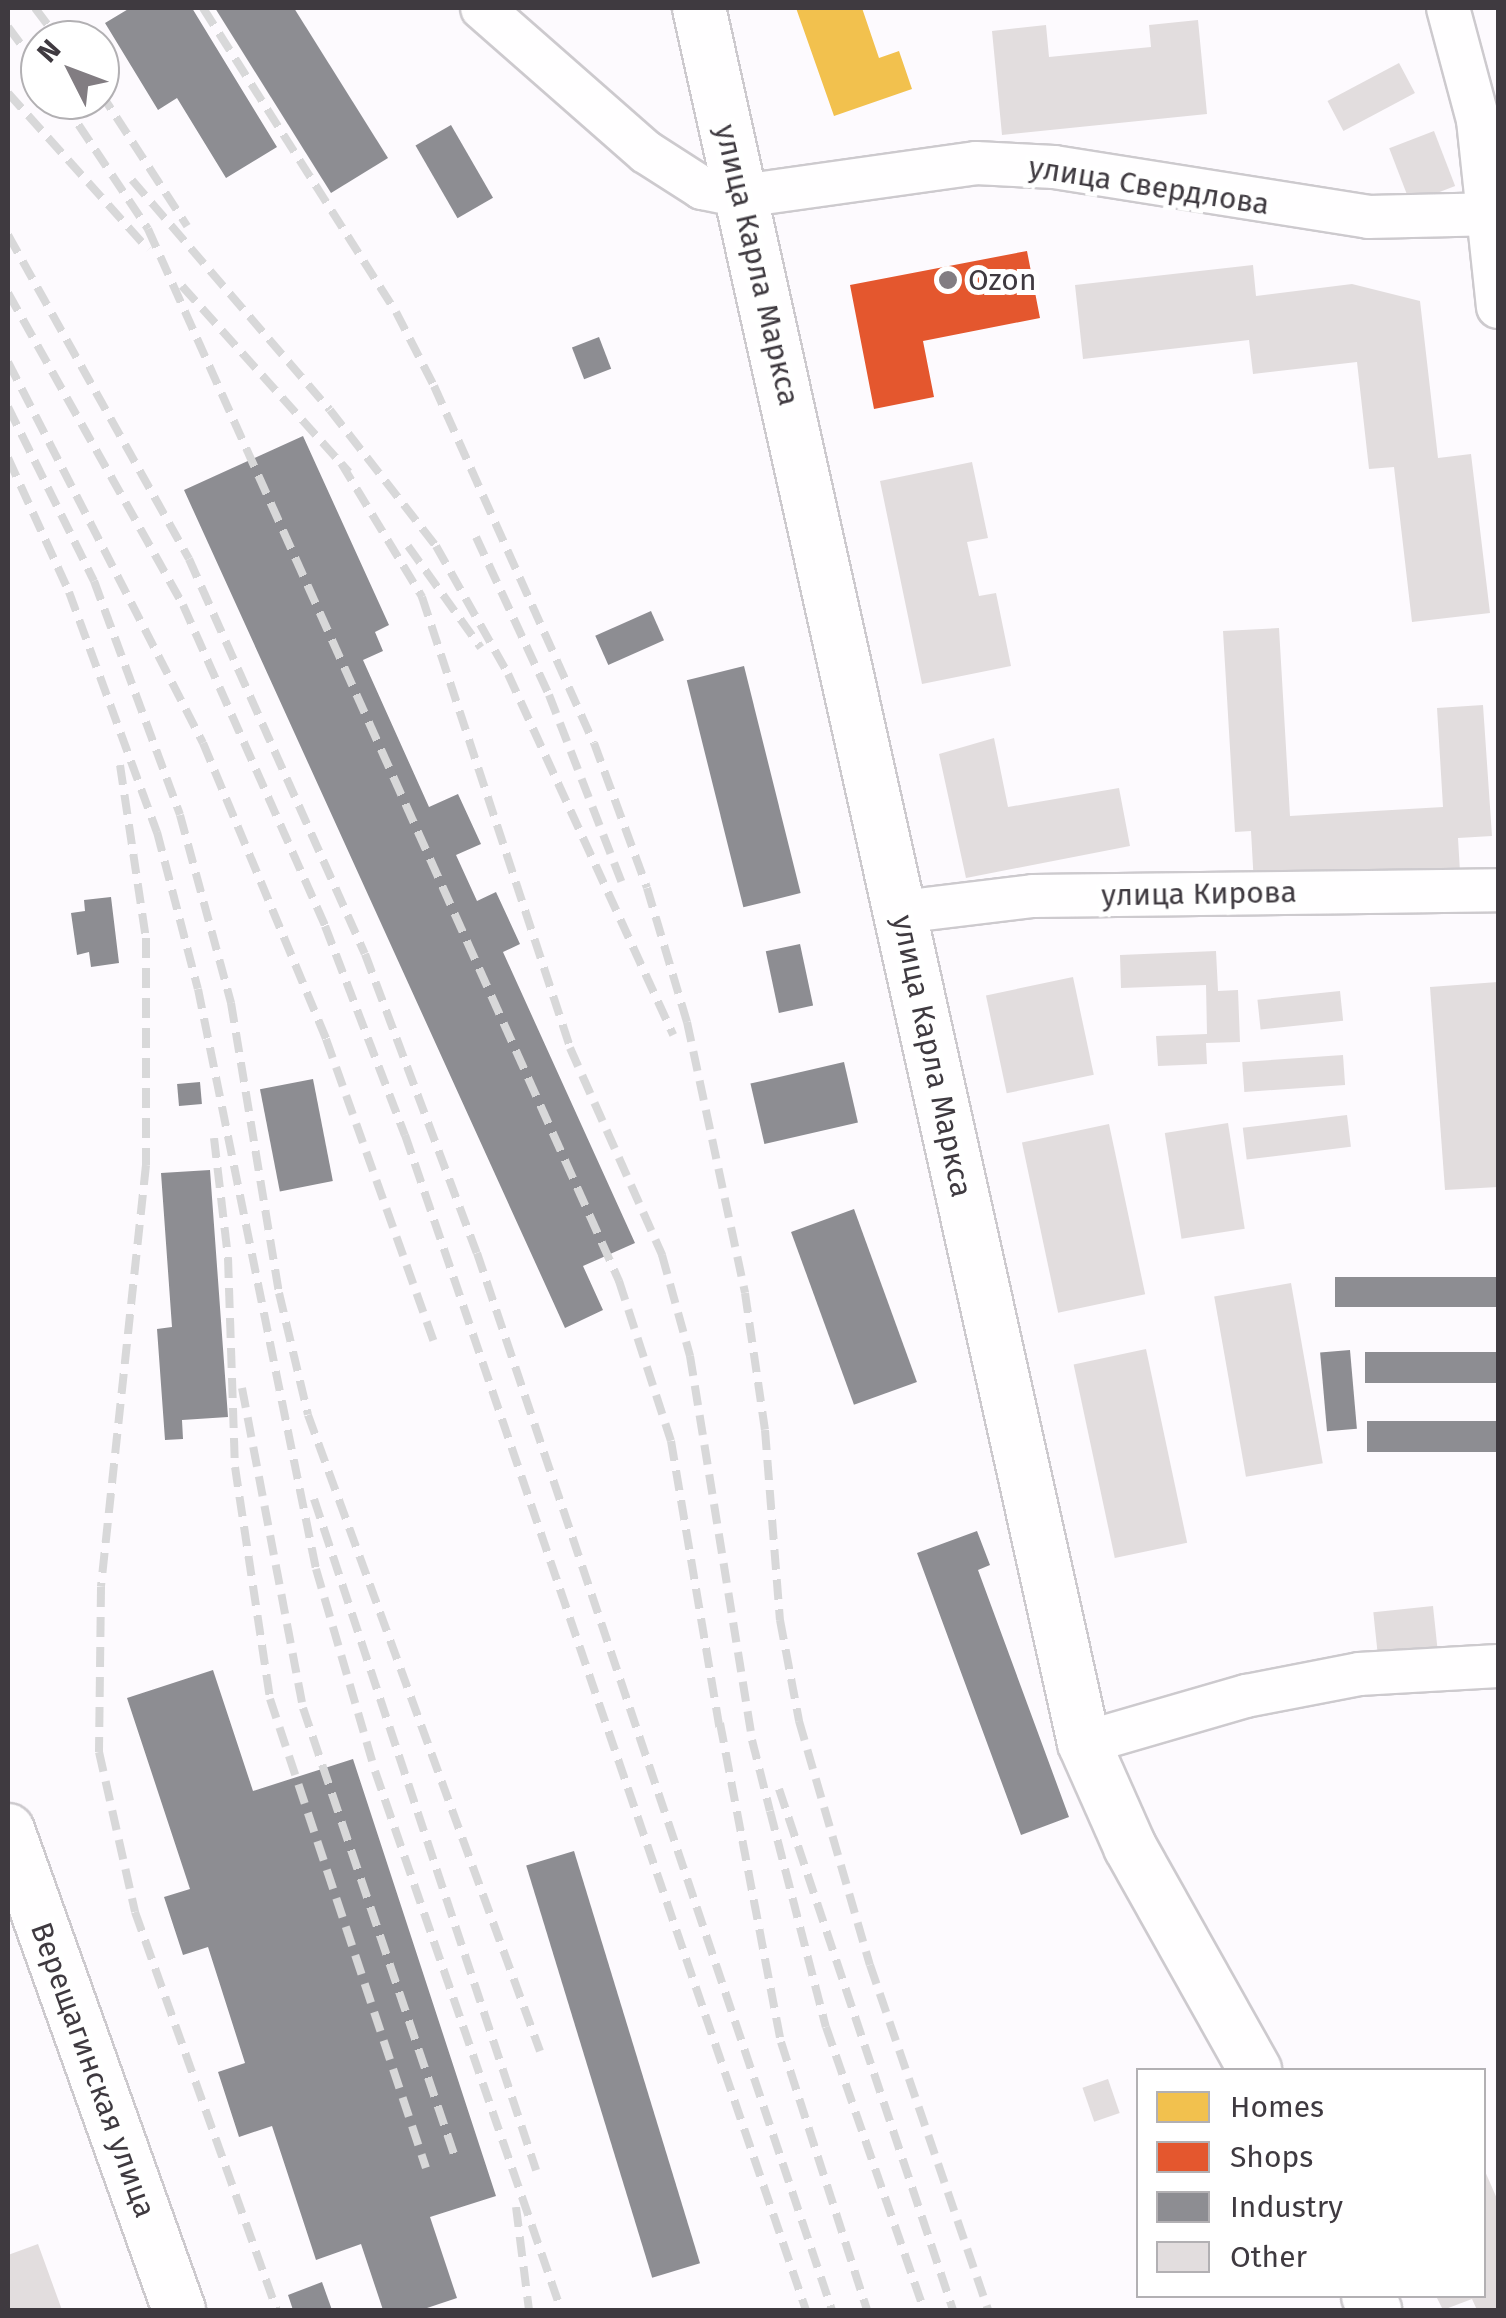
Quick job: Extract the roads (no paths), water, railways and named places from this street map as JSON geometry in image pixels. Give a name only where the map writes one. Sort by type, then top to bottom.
[{"type":"main road","name":"улица Карла Маркса","points":[[700,8],[1084,1744],[1130,1847],[1255,2068]]},
{"type":"main road","name":"Верещагинская улица","points":[[8,1830],[179,2310]]},
{"type":"street","points":[[482,8],[673,172],[702,188],[742,196]]},
{"type":"street","points":[[1448,8],[1478,120],[1495,214],[1498,307]]},
{"type":"street","name":"улица Свердлова","points":[[742,196],[976,163],[1054,167],[1368,217],[1495,214]]},
{"type":"street","name":"улица Кирова","points":[[901,912],[1033,896],[1498,890]]},
{"type":"street","points":[[1084,1744],[1246,1696],[1359,1674],[1498,1666]]},
{"type":"railway","points":[[35,8],[44,20]]},
{"type":"railway","points":[[203,8],[396,312],[434,386],[594,743],[647,888],[687,1022],[745,1293],[765,1430],[780,1620],[799,1721],[870,1965],[988,2310]]},
{"type":"railway","points":[[8,27],[20,43]]},
{"type":"railway","points":[[8,93],[148,249]]},
{"type":"railway","points":[[75,120],[148,229],[619,1281],[671,1441],[721,1736]]},
{"type":"railway","points":[[118,120],[187,226]]},
{"type":"railway","points":[[132,180],[330,410],[436,546],[508,674],[673,1035]]},
{"type":"railway","points":[[8,235],[189,559],[365,954],[477,1253],[832,2310]]},
{"type":"railway","points":[[182,286],[349,472]]},
{"type":"railway","points":[[8,293],[183,605],[325,926],[405,1135],[806,2310]]},
{"type":"railway","points":[[8,362],[203,743],[326,1039],[435,1345]]},
{"type":"railway","points":[[8,407],[94,581],[180,815],[231,1003],[279,1293],[308,1415],[540,2051]]},
{"type":"railway","points":[[8,458],[69,592],[157,832],[198,989],[316,1569],[375,1771],[561,2310]]},
{"type":"railway","points":[[341,463],[422,597],[570,1048],[662,1255],[690,1356],[752,1740],[826,2027],[924,2310]]},
{"type":"railway","points":[[476,537],[549,695],[622,883]]},
{"type":"railway","points":[[408,546],[481,648]]},
{"type":"railway","points":[[120,765],[146,938],[146,1165],[101,1587],[99,1752],[135,1912],[277,2310]]},
{"type":"railway","points":[[214,1138],[228,1258],[235,1467],[270,1699],[426,2168]]},
{"type":"railway","points":[[242,1388],[303,1708],[455,2158]]},
{"type":"railway","points":[[314,1499],[536,2170]]},
{"type":"railway","points":[[720,1723],[781,2042],[867,2310]]},
{"type":"railway","points":[[779,1789],[953,2310]]},
{"type":"railway","points":[[516,2207],[529,2310]]},
{"type":"place","name":"Ozon","points":[[948,280]]}]
